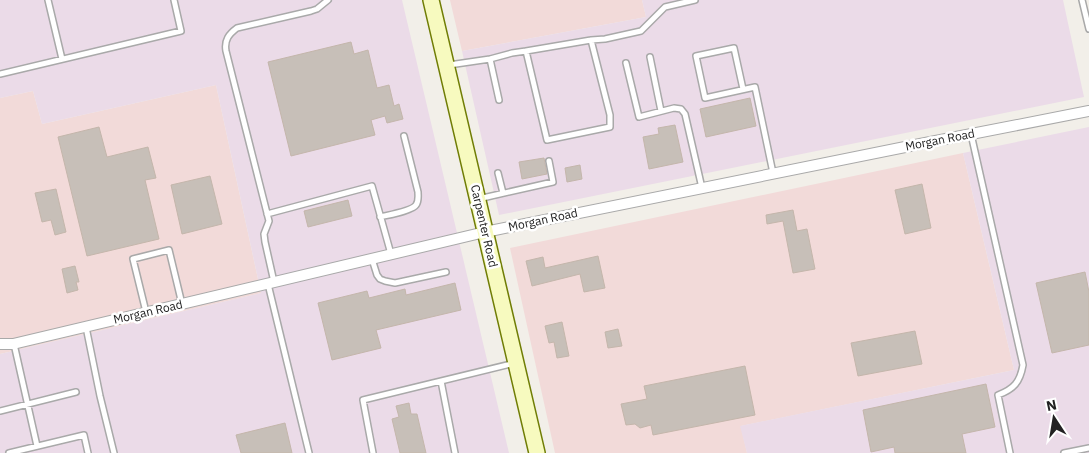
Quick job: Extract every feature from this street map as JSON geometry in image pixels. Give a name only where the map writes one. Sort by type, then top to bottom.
[{"type":"main road","name":"Carpenter Road","points":[[430,0],[537,453]]},
{"type":"street","name":"Morgan Road","points":[[0,344],[14,344],[486,232],[1089,111]]},
{"type":"lane","points":[[48,0],[62,59]]},
{"type":"lane","points":[[0,74],[181,31],[174,0]]},
{"type":"lane","points":[[309,453],[271,283],[264,234],[268,221],[267,214],[225,46],[229,35],[237,28],[311,11],[317,9],[328,0]]},
{"type":"lane","points":[[664,0],[665,7]]},
{"type":"lane","points":[[446,66],[490,60],[512,53],[605,39],[641,31],[665,7],[691,0]]},
{"type":"lane","points":[[1082,0],[1089,30]]},
{"type":"lane","points":[[526,52],[547,140],[610,127],[610,115],[591,40]]},
{"type":"lane","points":[[743,89],[734,48],[696,56],[705,98],[755,87],[774,174]]},
{"type":"lane","points":[[650,58],[662,111]]},
{"type":"lane","points":[[490,60],[499,100]]},
{"type":"lane","points":[[626,63],[639,117],[674,108],[681,109],[685,114],[702,188]]},
{"type":"lane","points":[[972,134],[1023,365],[1018,381],[1010,391],[998,395],[1010,453]]},
{"type":"lane","points":[[380,217],[408,210],[418,203],[418,192],[404,136]]},
{"type":"lane","points":[[478,199],[553,182],[549,161]]},
{"type":"lane","points":[[498,173],[503,193]]},
{"type":"lane","points":[[267,214],[372,186],[391,255]]},
{"type":"lane","points":[[146,312],[133,259],[169,250],[182,304]]},
{"type":"lane","points":[[372,259],[377,275],[385,281],[395,284],[446,272]]},
{"type":"lane","points":[[86,326],[114,453]]},
{"type":"lane","points":[[14,344],[38,446]]},
{"type":"lane","points":[[373,453],[363,400],[516,362]]},
{"type":"lane","points":[[441,381],[455,453]]},
{"type":"lane","points":[[0,411],[76,392]]},
{"type":"lane","points":[[9,453],[84,435],[88,453]]},
{"type":"lane","points":[[1064,453],[1089,448]]},
{"type":"shaded area","points":[[0,0],[402,0],[509,453],[0,453],[0,354],[261,293],[216,85],[42,124],[33,91],[0,98]]},
{"type":"shaded area","points":[[450,0],[642,0],[646,17],[462,51]]},
{"type":"shaded area","points":[[642,0],[1063,0],[1084,97],[499,215],[462,51],[646,17]]},
{"type":"shaded area","points":[[216,85],[261,293],[0,354],[0,98],[33,91],[42,124]]},
{"type":"shaded area","points":[[1089,127],[1089,453],[747,453],[740,426],[1014,370],[963,153]]},
{"type":"shaded area","points":[[963,153],[1014,370],[741,426],[747,453],[555,453],[510,248]]},
{"type":"building","points":[[351,42],[354,54],[368,50],[377,88],[389,85],[394,106],[399,104],[403,119],[387,123],[385,116],[371,120],[375,135],[291,156],[268,62]]},
{"type":"building","points":[[750,98],[756,126],[706,137],[700,109]]},
{"type":"building","points":[[675,125],[683,162],[649,169],[643,137],[659,134],[658,128]]},
{"type":"building","points":[[99,127],[107,157],[148,147],[156,178],[145,180],[159,239],[87,256],[58,137]]},
{"type":"building","points":[[544,158],[547,174],[522,179],[519,162]]},
{"type":"building","points":[[580,165],[582,179],[567,182],[565,168]]},
{"type":"building","points":[[210,176],[222,224],[182,234],[171,185]]},
{"type":"building","points":[[922,184],[931,228],[905,234],[895,190]]},
{"type":"building","points":[[56,189],[66,232],[55,235],[51,220],[42,222],[35,193]]},
{"type":"building","points":[[348,200],[352,216],[308,227],[304,211]]},
{"type":"building","points":[[793,210],[797,231],[807,229],[815,269],[793,273],[783,221],[767,224],[766,215]]},
{"type":"building","points":[[598,256],[605,288],[584,292],[580,274],[532,286],[526,261],[543,257],[545,268]]},
{"type":"building","points":[[75,266],[79,282],[76,282],[78,290],[67,293],[62,269]]},
{"type":"building","points":[[1085,272],[1089,292],[1089,345],[1052,353],[1036,283]]},
{"type":"building","points":[[455,283],[461,310],[376,330],[381,348],[332,360],[318,303],[367,291],[369,298],[405,289],[406,295]]},
{"type":"building","points":[[562,322],[569,356],[557,358],[554,342],[549,343],[545,326]]},
{"type":"building","points":[[618,329],[622,346],[608,348],[605,332]]},
{"type":"building","points":[[915,331],[922,364],[858,376],[851,343]]},
{"type":"building","points":[[745,366],[755,415],[653,435],[651,425],[640,428],[635,424],[626,425],[621,404],[647,399],[644,386]]},
{"type":"building","points":[[986,384],[995,427],[962,434],[966,453],[895,453],[894,447],[871,452],[863,410]]},
{"type":"building","points":[[409,403],[411,414],[417,414],[426,453],[400,453],[392,419],[399,417],[396,406]]},
{"type":"building","points":[[285,423],[292,453],[241,453],[236,435]]}]
